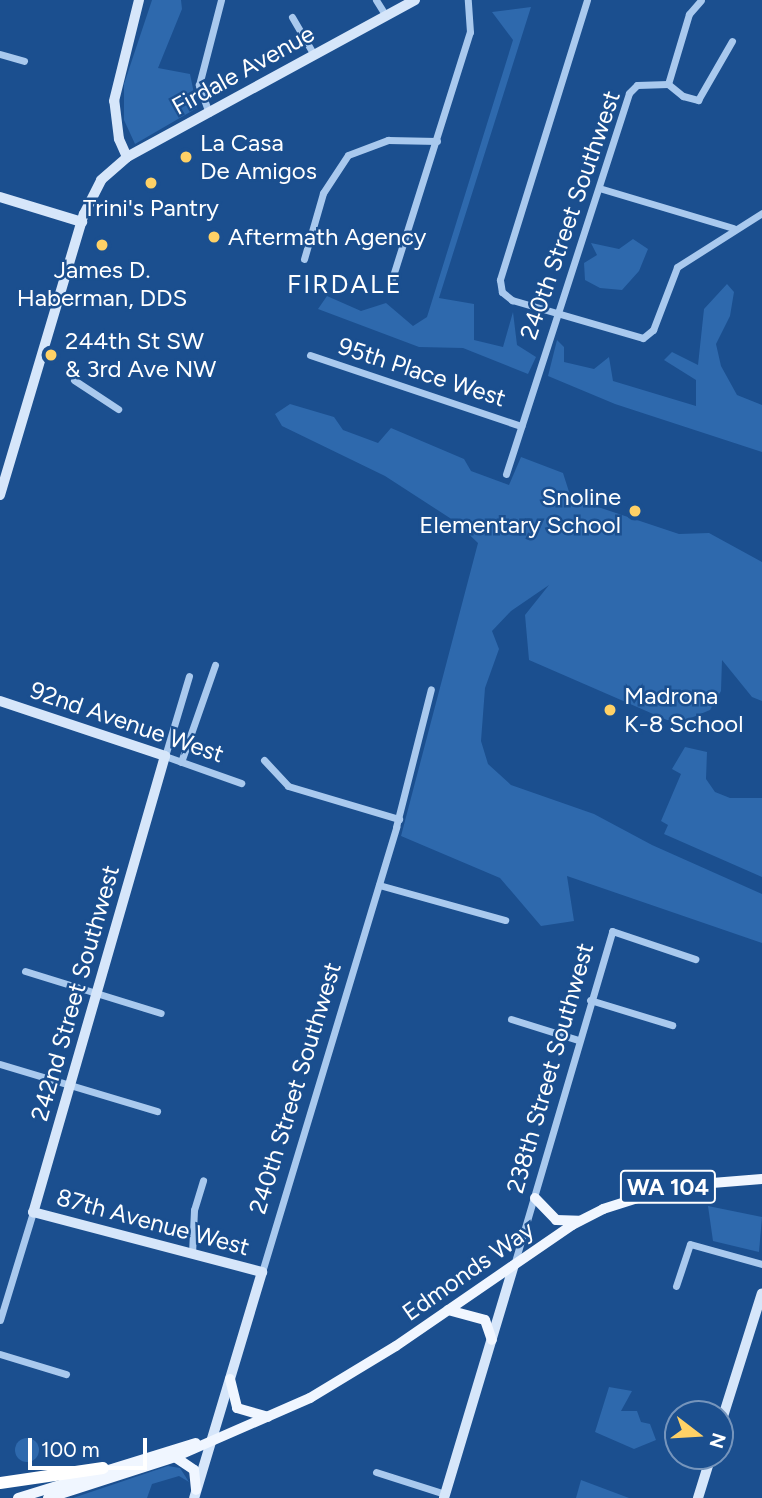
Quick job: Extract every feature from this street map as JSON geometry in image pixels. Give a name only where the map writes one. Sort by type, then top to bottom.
[{"type":"highway","points":[[0,1483],[103,1468]]},
{"type":"main road","name":"Edmonds Way","points":[[48,1498],[175,1457],[212,1439],[271,1417],[328,1388],[579,1221],[658,1189],[708,1181],[762,1179]]},
{"type":"main road","points":[[535,1198],[556,1220],[579,1221]]},
{"type":"main road","points":[[448,1310],[485,1320],[492,1340]]},
{"type":"main road","points":[[230,1379],[237,1408],[271,1417]]},
{"type":"main road","name":"Edmonds Way","points":[[18,1498],[103,1468],[212,1439]]},
{"type":"main road","points":[[175,1457],[194,1470],[195,1494]]},
{"type":"street","points":[[127,157],[119,139],[114,101],[139,0]]},
{"type":"street","points":[[209,113],[199,85],[221,0]]},
{"type":"street","points":[[376,0],[386,16]]},
{"type":"street","name":"Firdale Avenue","points":[[0,495],[82,222],[101,180],[127,157],[415,0]]},
{"type":"street","points":[[391,282],[470,32],[468,0]]},
{"type":"street","points":[[587,0],[500,279],[502,292],[512,300],[643,338],[653,330],[677,267],[733,228],[762,213]]},
{"type":"street","points":[[701,0],[690,14],[668,84],[683,96],[698,100],[732,41]]},
{"type":"street","points":[[292,18],[314,55]]},
{"type":"street","points":[[0,54],[24,61]]},
{"type":"street","name":"240th Street Southwest","points":[[506,474],[629,93],[637,85],[668,84]]},
{"type":"street","points":[[304,259],[323,193],[348,155],[388,140],[437,141]]},
{"type":"street","points":[[599,188],[733,228]]},
{"type":"street","points":[[0,197],[82,222]]},
{"type":"street","name":"95th Place West","points":[[310,355],[521,426]]},
{"type":"street","points":[[74,380],[118,408]]},
{"type":"street","points":[[181,762],[215,665]]},
{"type":"street","name":"242nd Street Southwest","points":[[0,1320],[189,676]]},
{"type":"street","name":"240th Street Southwest","points":[[195,1494],[399,819],[431,689]]},
{"type":"street","name":"92nd Avenue West","points":[[0,701],[241,783]]},
{"type":"street","points":[[264,760],[288,786],[399,819]]},
{"type":"street","points":[[379,885],[505,920]]},
{"type":"street","name":"238th Street Southwest","points":[[445,1496],[612,930],[695,959]]},
{"type":"street","points":[[25,971],[97,991],[161,1013]]},
{"type":"street","points":[[590,1000],[672,1025]]},
{"type":"street","points":[[511,1019],[578,1040]]},
{"type":"street","points":[[0,1064],[157,1111]]},
{"type":"street","points":[[192,1254],[194,1210],[203,1180]]},
{"type":"street","name":"87th Avenue West","points":[[33,1212],[262,1272]]},
{"type":"street","points":[[676,1286],[690,1244],[762,1264]]},
{"type":"street","points":[[728,1400],[762,1293]]},
{"type":"street","points":[[749,1334],[762,1338]]},
{"type":"street","points":[[0,1354],[66,1374]]},
{"type":"street","points":[[698,1498],[707,1470]]},
{"type":"street","points":[[376,1472],[445,1496]]},
{"type":"shaded area","points":[[152,0],[181,0],[182,9],[158,68],[190,74],[197,108],[135,144],[124,120],[124,84]]},
{"type":"shaded area","points":[[531,7],[439,298],[474,304],[474,340],[503,347],[513,312],[517,345],[536,357],[528,374],[463,348],[419,347],[318,309],[327,296],[361,311],[386,303],[413,326],[427,317],[513,40],[492,12]]},
{"type":"shaded area","points":[[633,239],[648,249],[639,271],[622,290],[600,288],[585,280],[584,263],[597,255],[591,243],[619,249]]},
{"type":"shaded area","points":[[727,284],[734,292],[730,316],[716,344],[721,366],[737,395],[762,405],[762,452],[615,404],[548,376],[557,340],[564,347],[564,362],[594,369],[609,357],[613,381],[696,406],[696,380],[664,360],[672,352],[698,365],[704,309]]},
{"type":"shaded area","points":[[290,404],[334,417],[343,430],[378,443],[391,428],[464,459],[471,471],[509,485],[521,457],[563,473],[571,498],[679,534],[709,533],[762,562],[762,701],[752,697],[722,660],[721,691],[710,710],[686,720],[667,720],[529,660],[525,615],[549,585],[511,611],[492,631],[499,649],[485,688],[481,741],[488,764],[511,785],[594,814],[652,845],[762,894],[762,943],[567,876],[574,921],[541,926],[500,878],[401,836],[478,543],[456,522],[385,476],[282,426],[275,414]]},
{"type":"shaded area","points":[[685,747],[707,752],[706,779],[715,792],[730,798],[762,798],[762,877],[664,834],[668,825],[661,821],[681,774],[672,769]]},
{"type":"shaded area","points":[[708,1206],[762,1217],[759,1252],[713,1241]]},
{"type":"shaded area","points":[[609,1387],[632,1391],[621,1411],[637,1411],[641,1422],[650,1424],[656,1440],[634,1449],[595,1432]]},
{"type":"shaded area","points":[[27,1438],[36,1441],[39,1450],[36,1459],[27,1462],[18,1459],[15,1450],[18,1441]]},
{"type":"shaded area","points":[[168,1466],[180,1468],[189,1482],[179,1476],[152,1484],[147,1498],[73,1498]]},
{"type":"shaded area","points":[[581,1480],[629,1498],[576,1498]]},
{"type":"place","name":"La Casa De Amigos","points":[[186,157]]},
{"type":"place","name":"Trini's Pantry","points":[[151,183]]},
{"type":"place","name":"Aftermath Agency","points":[[214,237]]},
{"type":"place","name":"James D. Haberman, DDS","points":[[102,245]]},
{"type":"place","name":"244th St SW & 3rd Ave NW","points":[[51,355]]},
{"type":"place","name":"Snoline Elementary School","points":[[635,511]]},
{"type":"place","name":"Madrona K-8 School","points":[[610,710]]},
{"type":"district","name":"FIRDALE","points":[[345,285]]}]
